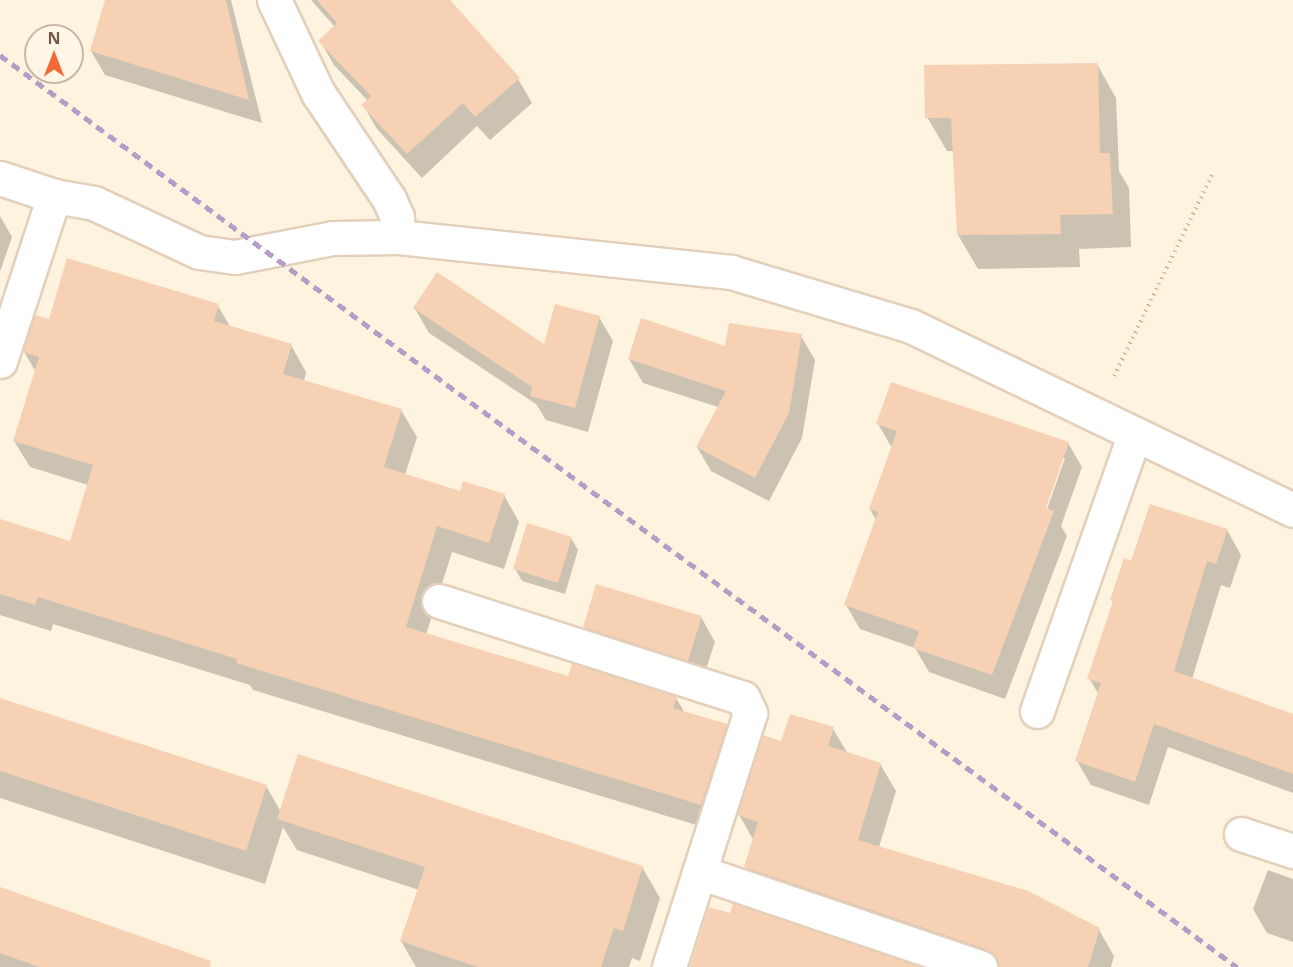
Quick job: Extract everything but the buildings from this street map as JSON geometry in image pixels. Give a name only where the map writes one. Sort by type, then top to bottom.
[{"type":"street","points":[[274,0],[318,93],[389,199],[397,217],[398,237]]},
{"type":"street","points":[[0,178],[54,196],[94,203],[199,252],[235,256],[333,238],[398,237],[731,272],[911,326],[1094,417],[1293,510]]},
{"type":"street","points":[[0,362],[54,196]]},
{"type":"street","points":[[1037,711],[1134,436]]},
{"type":"street","points":[[439,602],[743,698],[750,713],[669,967]]},
{"type":"street","points":[[1241,834],[1293,850]]},
{"type":"street","points":[[699,873],[980,967]]},
{"type":"path","points":[[1094,417],[1212,175]]},
{"type":"railway","points":[[0,55],[1237,967]]}]
